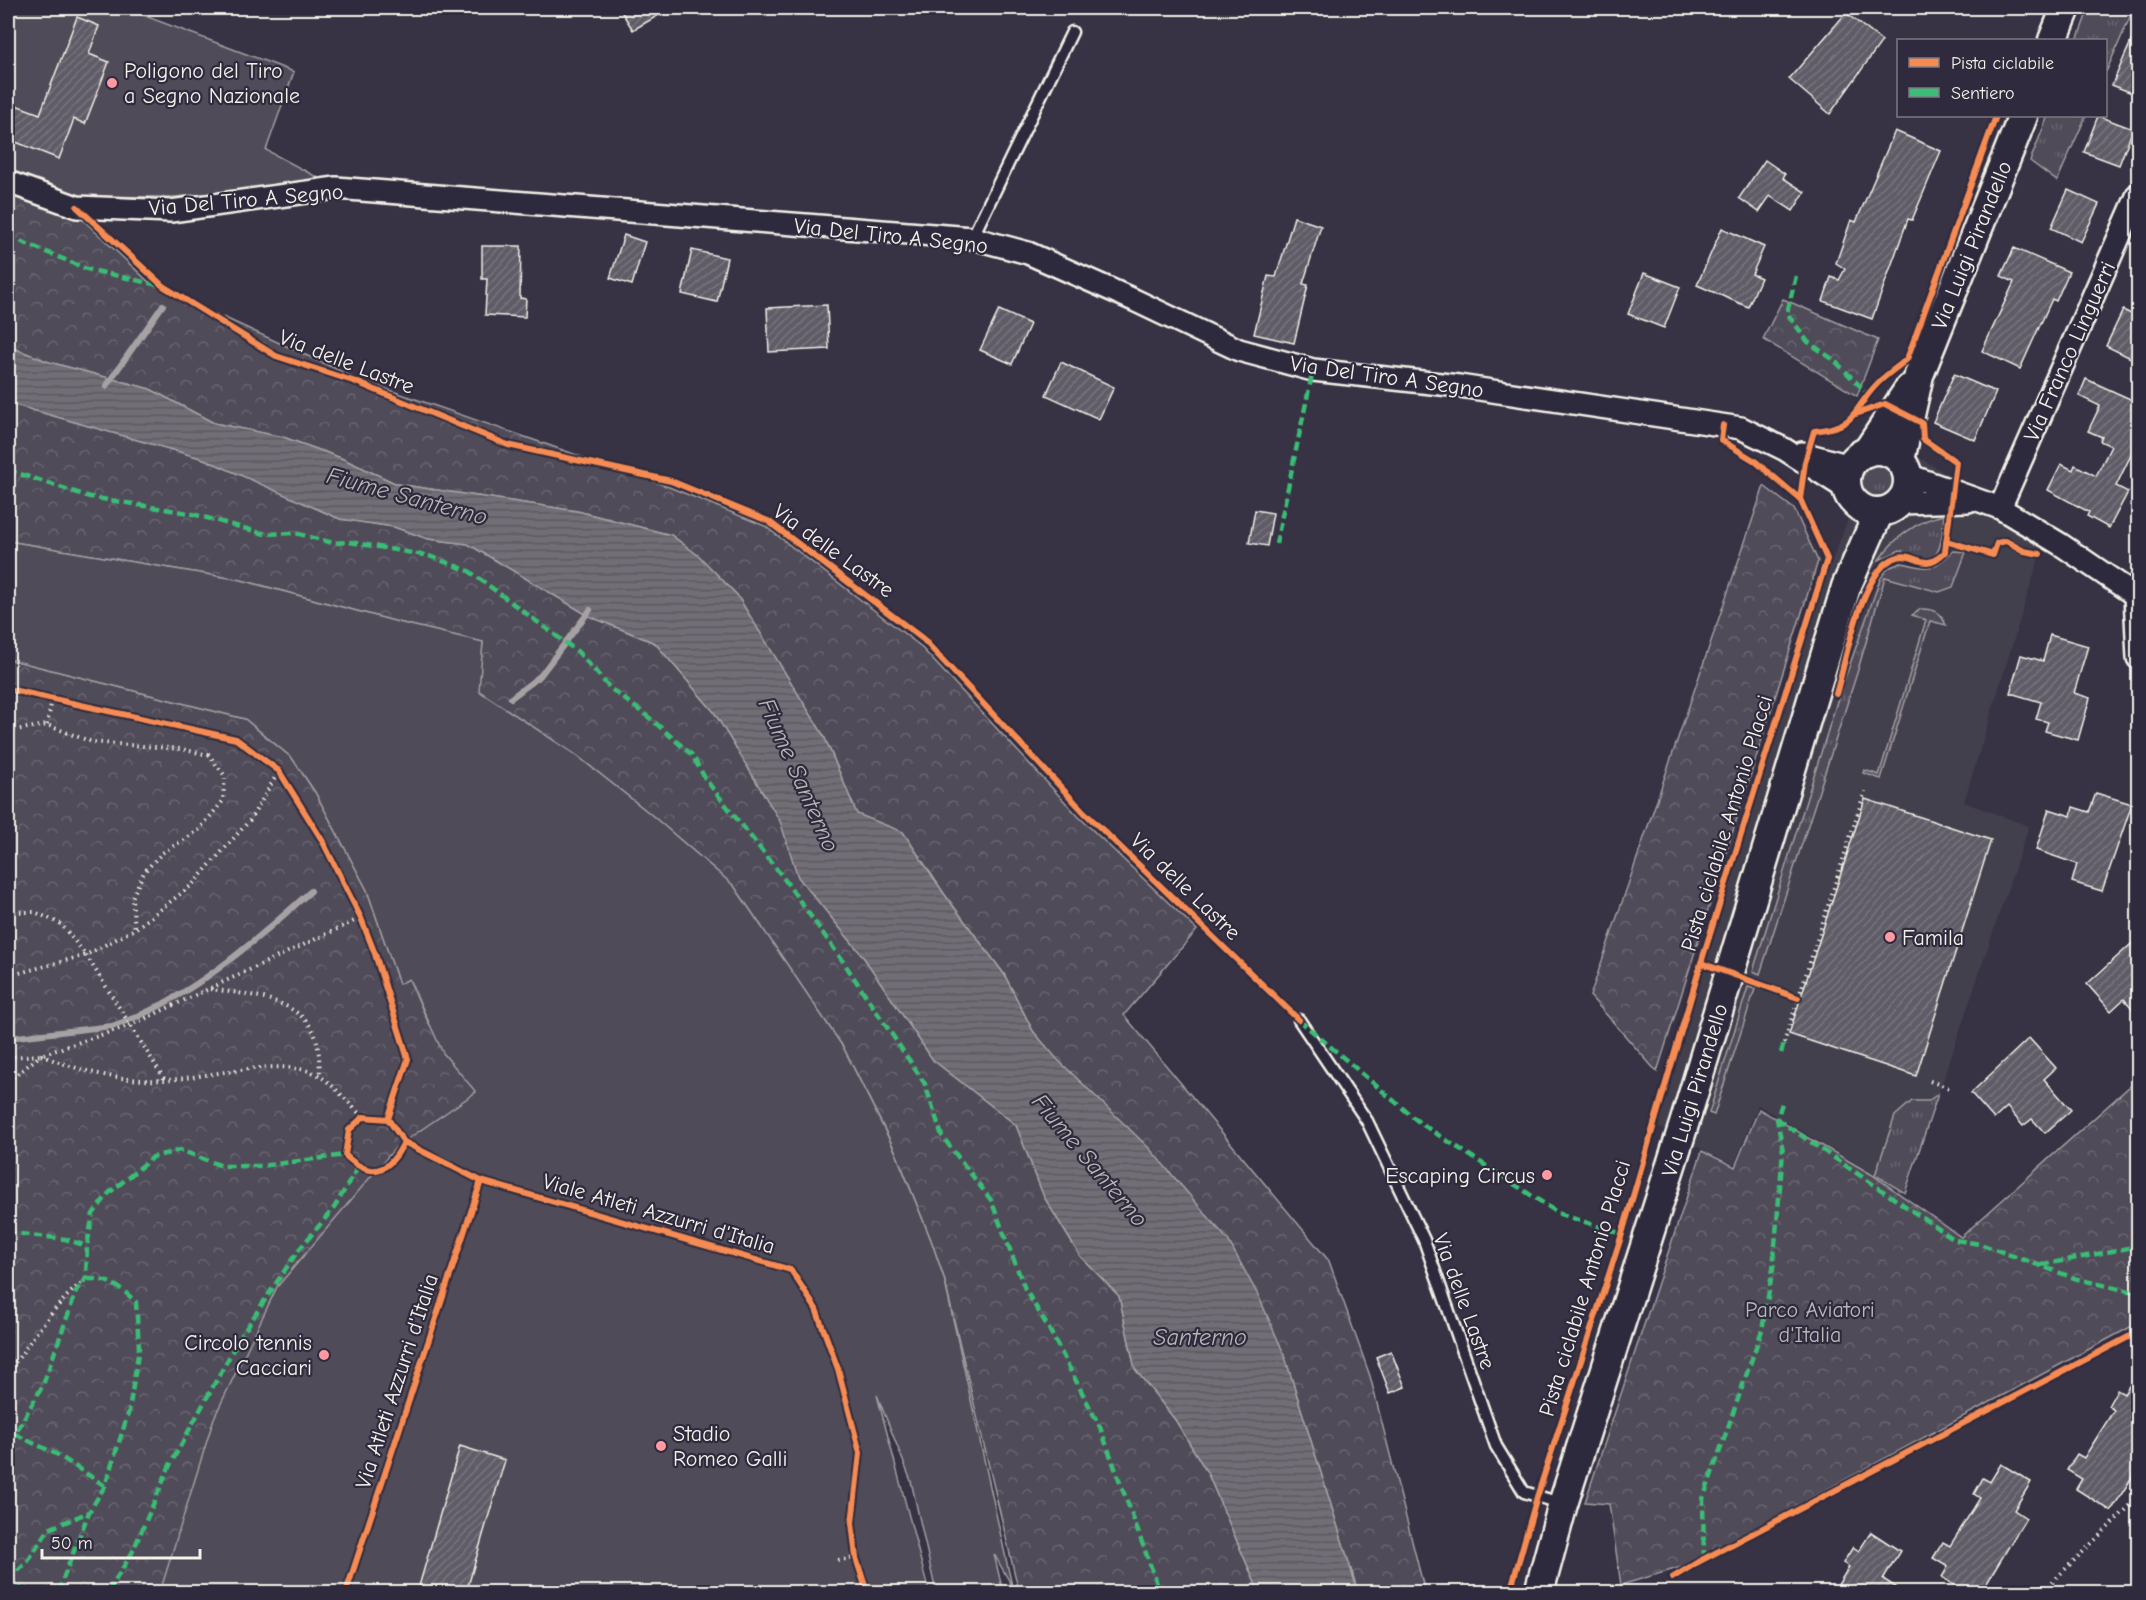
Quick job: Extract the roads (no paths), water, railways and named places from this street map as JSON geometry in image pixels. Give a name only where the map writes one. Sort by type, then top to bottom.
[{"type":"street","points":[[2053,39],[2066,8]]},
{"type":"street","name":"Via Luigi Pirandello","points":[[1539,1593],[1563,1504],[1685,1121],[1846,587],[1867,488],[1918,375],[2023,117]]},
{"type":"street","name":"Via Del Tiro A Segno","points":[[8,182],[77,207],[171,211],[336,188],[972,238],[1028,253],[1239,350],[1313,370],[1459,386],[1741,428],[1867,488],[1990,504]]},
{"type":"street","name":"Via Franco Linguerri","points":[[1990,504],[2139,194]]},
{"type":"street","name":"Via Luigi Pirandello","points":[[1867,488],[1908,485],[1904,467],[1918,375]]},
{"type":"street","points":[[1867,488],[1884,451],[1904,467],[1990,504],[2060,544],[2137,593],[2139,658]]},
{"type":"lane","points":[[972,238],[1072,32]]},
{"type":"lane","name":"Via delle Lastre","points":[[1299,1020],[1367,1121],[1424,1240],[1496,1446],[1524,1492],[1563,1504]]},
{"type":"water","name":"Santerno","points":[[8,346],[49,362],[150,389],[214,423],[283,437],[341,458],[397,484],[577,511],[671,535],[699,556],[737,595],[824,736],[857,814],[903,832],[945,895],[1004,974],[1033,1031],[1057,1059],[1149,1148],[1228,1240],[1259,1297],[1284,1354],[1358,1592],[1259,1592],[1207,1472],[1176,1421],[1135,1369],[1119,1296],[1080,1256],[1044,1197],[1016,1125],[933,1060],[862,955],[798,877],[780,821],[714,712],[655,643],[589,616],[468,544],[428,539],[394,527],[340,519],[204,459],[8,403]]},
{"type":"waterway","points":[[106,386],[163,305]]},
{"type":"waterway","points":[[511,698],[540,676],[590,610]]},
{"type":"waterway","points":[[8,1038],[112,1026],[167,1002],[218,969],[311,891]]},
{"type":"place","name":"Poligono del Tiro a Segno Nazionale","points":[[112,83]]},
{"type":"place","name":"Famila","points":[[1890,937]]},
{"type":"place","name":"Escaping Circus","points":[[1547,1175]]},
{"type":"place","name":"Circolo tennis Cacciari","points":[[324,1355]]},
{"type":"place","name":"Stadio Romeo Galli","points":[[661,1446]]},
{"type":"water label","name":"Fiume Santerno","points":[[407,496]]},
{"type":"water label","name":"Fiume Santerno","points":[[799,775]]},
{"type":"water label","name":"Fiume Santerno","points":[[1090,1160]]},
{"type":"park label","name":"Parco Aviatori d'Italia","points":[[1810,1322]]}]
